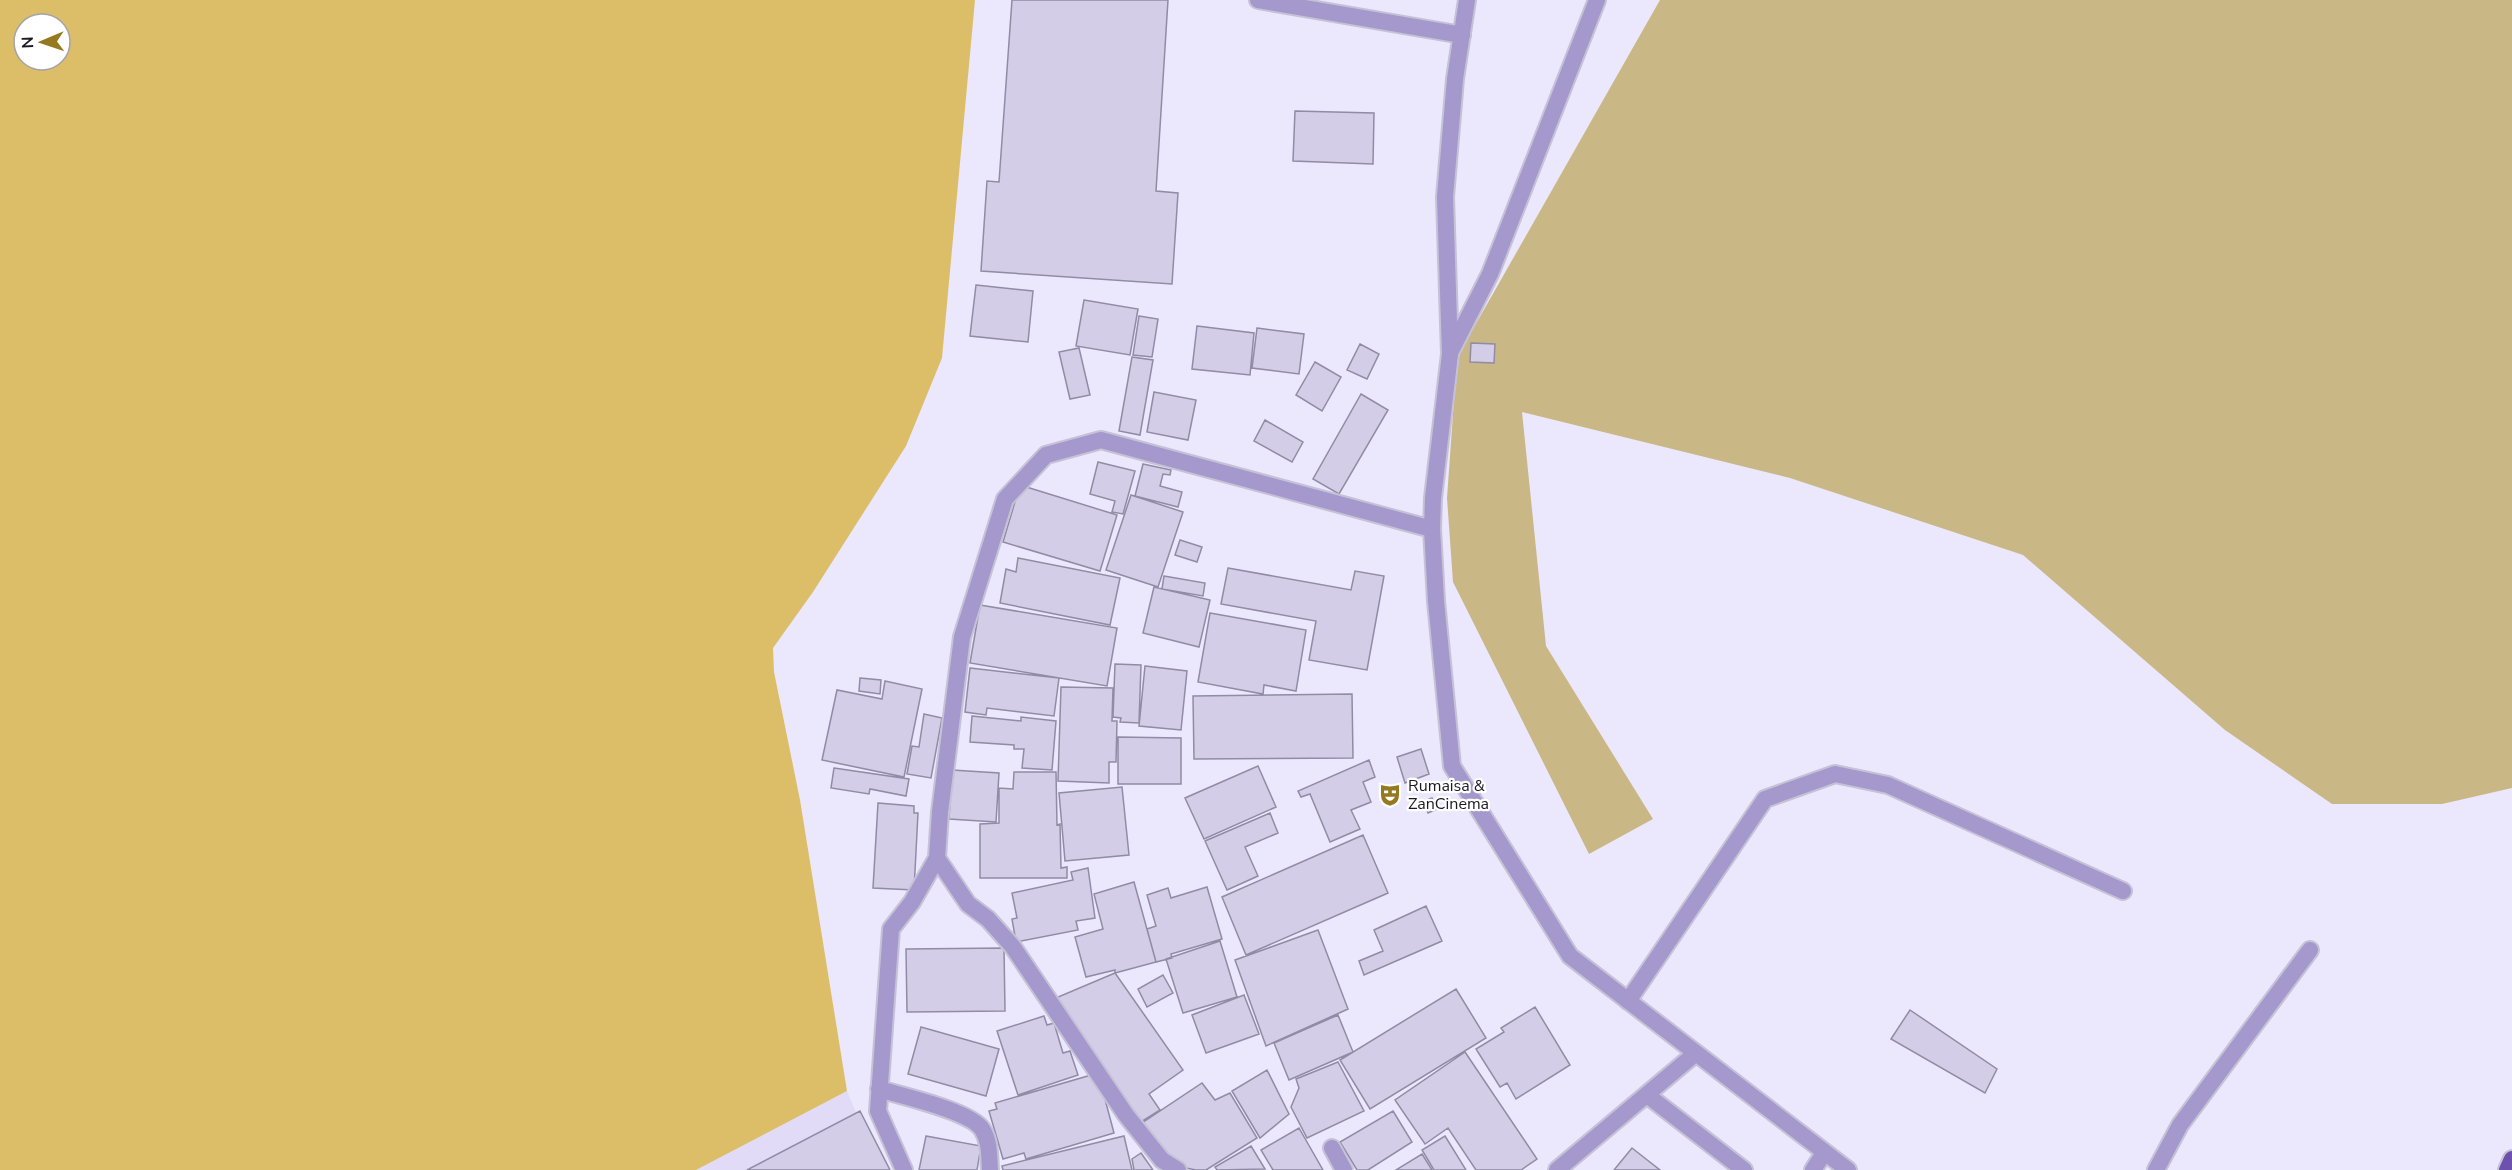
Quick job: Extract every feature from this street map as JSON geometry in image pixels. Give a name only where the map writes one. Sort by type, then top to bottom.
[{"type":"main road","points":[[2507,1170],[2512,1159]]},
{"type":"street","points":[[1258,0],[1462,35]]},
{"type":"street","points":[[1467,0],[1445,197],[1450,354],[1433,498],[1432,529],[1436,601],[1452,766],[1570,956],[1848,1170]]},
{"type":"street","points":[[1450,354],[1490,274],[1597,0]]},
{"type":"street","points":[[903,1170],[878,1112],[891,929],[912,902],[937,858],[940,812],[962,638],[1005,499],[1046,454],[1101,440],[1432,529]]},
{"type":"street","points":[[1628,1001],[1765,799],[1835,774],[1888,785],[2123,891]]},
{"type":"street","points":[[937,858],[968,904],[988,919],[1012,947],[1126,1115],[1162,1160],[1178,1170]]},
{"type":"street","points":[[2156,1170],[2180,1125],[2310,950]]},
{"type":"street","points":[[1557,1170],[1696,1053]]},
{"type":"street","points":[[879,1089],[967,1116],[981,1128],[988,1142],[990,1170]]},
{"type":"street","points":[[1647,1095],[1744,1170]]},
{"type":"street","points":[[1332,1148],[1344,1170]]},
{"type":"street","points":[[1813,1170],[1824,1153]]},
{"type":"shaded area","points":[[0,0],[975,0],[942,358],[906,446],[813,592],[773,648],[774,672],[800,800],[847,1091],[696,1170],[0,1170]]},
{"type":"shaded area","points":[[1660,0],[2512,0],[2512,788],[2442,804],[2332,804],[2225,730],[2023,555],[1790,478],[1522,412],[1546,646],[1653,819],[1589,854],[1453,582],[1447,498],[1457,357]]},
{"type":"shaded area","points":[[847,1091],[880,1170],[696,1170]]},
{"type":"building","points":[[1012,0],[1168,0],[1156,191],[1178,193],[1172,284],[981,271],[987,181],[999,182]]},
{"type":"building","points":[[1295,111],[1374,113],[1373,164],[1293,161]]},
{"type":"building","points":[[976,285],[1033,291],[1028,342],[970,336]]},
{"type":"building","points":[[1084,300],[1138,309],[1130,355],[1076,346]]},
{"type":"building","points":[[1139,316],[1158,319],[1152,357],[1133,355]]},
{"type":"building","points":[[1197,326],[1254,333],[1250,375],[1192,369]]},
{"type":"building","points":[[1257,328],[1304,334],[1299,374],[1252,368]]},
{"type":"building","points":[[1471,343],[1495,344],[1494,363],[1470,362]]},
{"type":"building","points":[[1360,344],[1379,354],[1367,379],[1347,370]]},
{"type":"building","points":[[1079,348],[1090,395],[1070,399],[1059,352]]},
{"type":"building","points":[[1132,357],[1153,360],[1140,435],[1119,431]]},
{"type":"building","points":[[1315,362],[1341,377],[1322,411],[1296,395]]},
{"type":"building","points":[[1154,392],[1196,400],[1188,440],[1147,432]]},
{"type":"building","points":[[1361,394],[1388,410],[1339,494],[1313,479]]},
{"type":"building","points":[[1265,420],[1303,442],[1292,462],[1254,441]]},
{"type":"building","points":[[1098,462],[1135,471],[1123,514],[1112,512],[1115,501],[1090,494]]},
{"type":"building","points":[[1143,464],[1171,470],[1170,475],[1163,474],[1160,486],[1182,492],[1178,507],[1135,496]]},
{"type":"building","points":[[1020,485],[1117,515],[1100,571],[1003,542]]},
{"type":"building","points":[[1131,495],[1183,512],[1158,587],[1106,570]]},
{"type":"building","points":[[1180,540],[1202,547],[1197,562],[1175,555]]},
{"type":"building","points":[[1018,558],[1120,578],[1110,625],[1000,603],[1006,569],[1016,572]]},
{"type":"building","points":[[1228,568],[1351,590],[1355,571],[1384,576],[1367,670],[1309,660],[1316,621],[1221,604]]},
{"type":"building","points":[[1164,576],[1205,583],[1203,596],[1162,589]]},
{"type":"building","points":[[1154,587],[1210,600],[1199,647],[1143,633]]},
{"type":"building","points":[[980,605],[1117,628],[1107,686],[970,663]]},
{"type":"building","points":[[1210,613],[1306,630],[1296,691],[1264,685],[1263,694],[1198,682]]},
{"type":"building","points":[[1115,664],[1141,665],[1139,723],[1120,722],[1121,718],[1113,717]]},
{"type":"building","points":[[1145,666],[1187,671],[1181,730],[1139,726]]},
{"type":"building","points":[[970,668],[1059,678],[1054,716],[987,708],[986,715],[965,712]]},
{"type":"building","points":[[860,678],[881,680],[880,694],[859,691]]},
{"type":"building","points":[[885,681],[922,689],[904,777],[822,760],[837,690],[882,699]]},
{"type":"building","points":[[1061,687],[1113,688],[1112,721],[1117,721],[1116,762],[1109,762],[1109,783],[1058,781]]},
{"type":"building","points":[[1352,694],[1353,758],[1194,759],[1193,696]]},
{"type":"building","points":[[924,714],[942,718],[931,778],[907,774],[912,746],[919,747]]},
{"type":"building","points":[[972,716],[1021,721],[1021,717],[1056,721],[1052,770],[1022,768],[1024,749],[1014,749],[1014,745],[970,742]]},
{"type":"building","points":[[1118,737],[1181,738],[1181,784],[1118,784]]},
{"type":"building","points":[[1421,749],[1429,774],[1405,783],[1397,757]]},
{"type":"building","points":[[1369,760],[1375,777],[1363,782],[1371,802],[1351,810],[1360,829],[1330,842],[1310,794],[1301,797],[1298,791]]},
{"type":"building","points":[[1258,766],[1276,807],[1204,839],[1185,798]]},
{"type":"building","points":[[834,768],[909,779],[906,796],[870,789],[869,794],[831,788]]},
{"type":"building","points":[[952,770],[999,773],[996,822],[949,819]]},
{"type":"building","points":[[1014,772],[1056,772],[1061,868],[1067,867],[1067,878],[980,878],[980,824],[999,823],[999,788],[1013,789]]},
{"type":"building","points":[[1122,787],[1129,855],[1065,861],[1059,793]]},
{"type":"building","points":[[1432,798],[1437,809],[1428,813],[1424,801]]},
{"type":"building","points":[[878,803],[914,806],[914,813],[918,813],[914,890],[873,888]]},
{"type":"building","points":[[1270,813],[1278,833],[1245,847],[1258,876],[1227,890],[1205,841]]},
{"type":"building","points":[[1363,835],[1388,893],[1246,955],[1222,897]]},
{"type":"building","points":[[1088,868],[1095,918],[1076,921],[1078,930],[1016,942],[1012,919],[1017,918],[1012,893],[1073,880],[1071,872]]},
{"type":"building","points":[[1134,882],[1156,962],[1115,973],[1115,970],[1086,977],[1075,937],[1103,929],[1094,894]]},
{"type":"building","points":[[1207,887],[1222,939],[1171,954],[1172,958],[1156,962],[1147,929],[1156,926],[1147,895],[1168,888],[1171,898]]},
{"type":"building","points":[[1426,906],[1442,941],[1364,975],[1359,961],[1383,951],[1374,930]]},
{"type":"building","points":[[1318,930],[1348,1009],[1266,1046],[1235,960]]},
{"type":"building","points":[[1220,941],[1237,997],[1183,1013],[1166,959]]},
{"type":"building","points":[[1004,948],[1005,1011],[907,1012],[906,949]]},
{"type":"building","points":[[1115,973],[1183,1070],[1149,1094],[1160,1110],[1141,1122],[1096,1055],[1051,1000]]},
{"type":"building","points":[[1163,975],[1173,993],[1147,1007],[1138,989]]},
{"type":"building","points":[[1456,989],[1486,1038],[1370,1109],[1340,1060]]},
{"type":"building","points":[[1244,995],[1259,1034],[1206,1053],[1192,1015]]},
{"type":"building","points":[[1535,1007],[1570,1065],[1516,1099],[1507,1083],[1500,1087],[1476,1049],[1504,1032],[1501,1028]]},
{"type":"building","points":[[1910,1010],[1997,1069],[1985,1093],[1891,1039]]},
{"type":"building","points":[[1338,1015],[1353,1052],[1289,1080],[1274,1043]]},
{"type":"building","points":[[1044,1016],[1047,1025],[1054,1023],[1063,1053],[1070,1051],[1078,1075],[1018,1095],[997,1031]]},
{"type":"building","points":[[921,1027],[999,1049],[986,1096],[908,1074]]},
{"type":"building","points":[[1465,1052],[1537,1159],[1521,1170],[1476,1170],[1448,1128],[1425,1144],[1395,1100]]},
{"type":"building","points":[[1338,1062],[1364,1111],[1307,1138],[1291,1107],[1299,1088],[1296,1079]]},
{"type":"building","points":[[1267,1070],[1289,1114],[1260,1138],[1232,1091]]},
{"type":"building","points":[[1098,1073],[1114,1133],[1026,1159],[1024,1153],[1003,1159],[989,1111],[997,1109],[995,1103]]},
{"type":"building","points":[[1202,1083],[1215,1100],[1230,1093],[1257,1138],[1206,1170],[1196,1170],[1186,1168],[1169,1157],[1142,1123]]},
{"type":"building","points":[[860,1111],[890,1170],[747,1170]]},
{"type":"building","points":[[1393,1111],[1412,1142],[1368,1170],[1357,1170],[1340,1142]]},
{"type":"building","points":[[1299,1128],[1323,1170],[1273,1170],[1261,1150]]},
{"type":"building","points":[[926,1136],[981,1146],[977,1170],[919,1170]]},
{"type":"building","points":[[1124,1136],[1132,1170],[1003,1170],[1002,1166]]},
{"type":"building","points":[[1445,1136],[1466,1170],[1434,1170],[1422,1150]]},
{"type":"building","points":[[1251,1146],[1265,1169],[1217,1170],[1215,1167]]},
{"type":"building","points":[[1632,1148],[1660,1170],[1614,1170]]},
{"type":"building","points":[[1141,1153],[1153,1170],[1134,1170],[1132,1159]]},
{"type":"building","points":[[1422,1154],[1432,1170],[1396,1170]]},
{"type":"place","name":"Rumaisa & ZanCinema","points":[[1390,795]]}]
